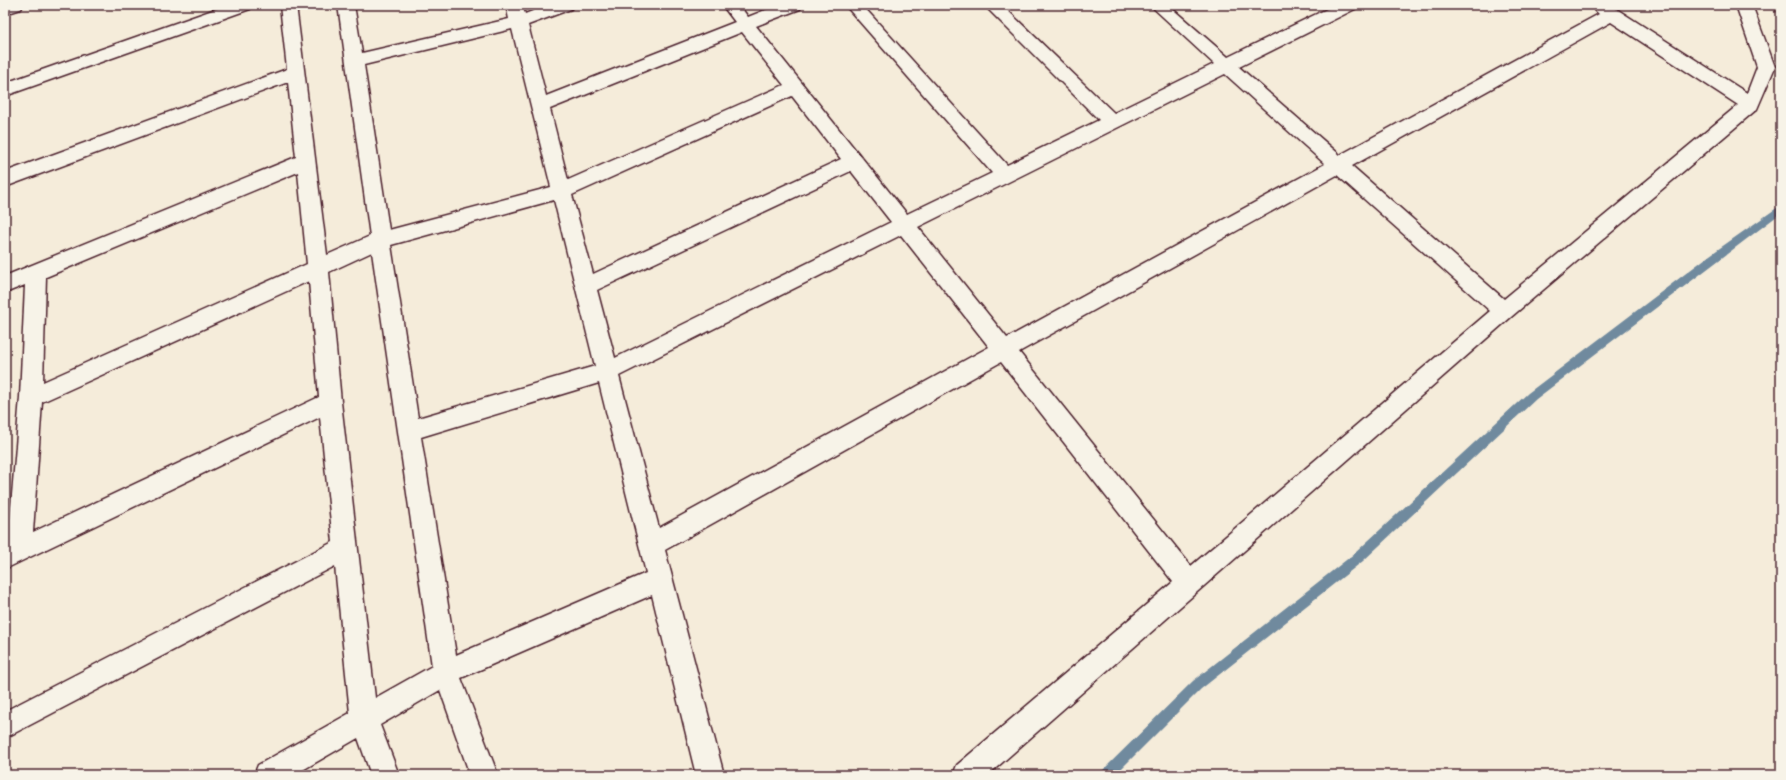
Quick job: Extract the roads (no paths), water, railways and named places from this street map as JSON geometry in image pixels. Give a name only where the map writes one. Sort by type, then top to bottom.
[{"type":"street","points":[[5,8],[15,5]]},
{"type":"street","points":[[5,90],[244,5]]},
{"type":"street","points":[[288,5],[318,268],[330,402],[364,719],[385,775]]},
{"type":"street","points":[[346,5],[380,240],[446,672],[484,775]]},
{"type":"street","points":[[354,61],[517,14],[565,5]]},
{"type":"street","points":[[730,5],[1189,583]]},
{"type":"street","points":[[540,106],[794,5]]},
{"type":"street","points":[[853,5],[1005,175]]},
{"type":"street","points":[[992,5],[1112,122]]},
{"type":"street","points":[[1158,5],[1504,311]]},
{"type":"street","points":[[1308,5],[1324,17]]},
{"type":"street","points":[[409,431],[608,371],[1349,5]]},
{"type":"street","points":[[967,775],[1504,311],[1751,104],[1766,67],[1744,5]]},
{"type":"street","points":[[652,544],[1339,164],[1605,10],[1751,104]]},
{"type":"street","points":[[517,14],[710,775]]},
{"type":"street","points":[[5,180],[295,73]]},
{"type":"street","points":[[31,397],[380,240],[562,191],[795,87]]},
{"type":"street","points":[[5,285],[305,161]]},
{"type":"street","points":[[586,286],[854,161]]},
{"type":"street","points":[[12,554],[31,397],[36,272]]},
{"type":"street","points":[[12,554],[330,402]]},
{"type":"street","points":[[5,725],[345,548]]},
{"type":"street","points":[[268,775],[446,672],[661,579]]},
{"type":"waterway","points":[[1106,775],[1197,685],[1359,557],[1532,396],[1781,208]]}]
